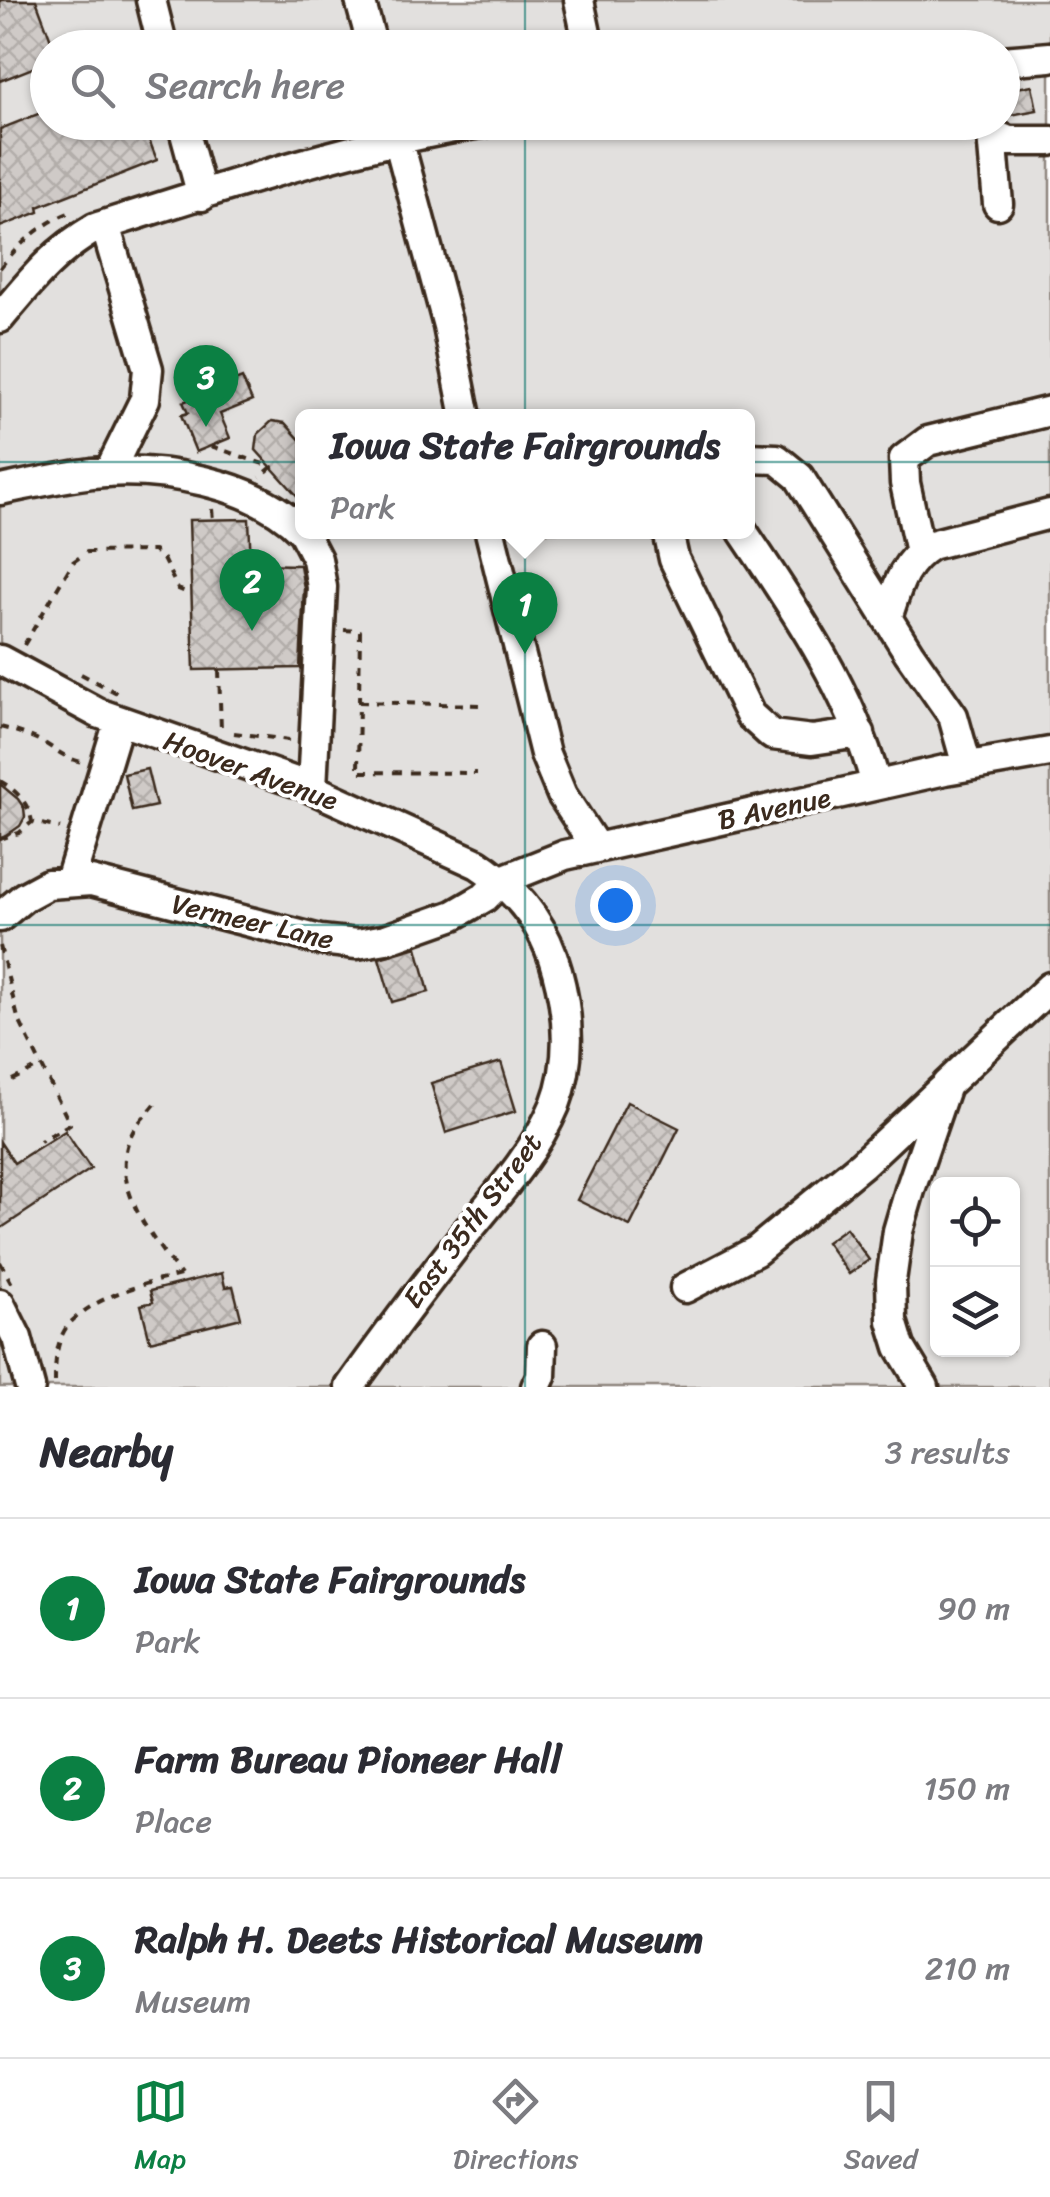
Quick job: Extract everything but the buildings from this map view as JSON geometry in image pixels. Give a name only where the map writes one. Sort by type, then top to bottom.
[{"type":"lane","points":[[151,0],[158,30]]},
{"type":"lane","points":[[360,0],[368,30]]},
{"type":"lane","points":[[579,0],[585,30]]},
{"type":"lane","points":[[1020,60],[1050,57]]},
{"type":"lane","points":[[184,140],[191,198]]},
{"type":"lane","points":[[0,318],[63,246],[105,225],[368,140]]},
{"type":"lane","points":[[398,140],[448,326],[465,409]]},
{"type":"lane","points":[[992,140],[998,204]]},
{"type":"lane","points":[[1006,140],[1050,141]]},
{"type":"lane","points":[[105,225],[148,368],[145,399],[109,472]]},
{"type":"lane","points":[[920,552],[905,483],[904,459],[928,441],[1050,411]]},
{"type":"lane","points":[[755,458],[776,458],[800,478],[953,716],[968,766]]},
{"type":"lane","points":[[0,490],[109,472],[193,480],[240,491],[284,512],[295,523]]},
{"type":"lane","points":[[887,618],[902,572],[920,552],[1050,514]]},
{"type":"lane","points":[[307,539],[317,558],[322,586],[312,788]]},
{"type":"lane","points":[[492,539],[545,754],[562,796],[596,847]]},
{"type":"lane","points":[[670,539],[674,559],[750,715],[772,735],[812,740],[860,733]]},
{"type":"lane","points":[[747,539],[813,644],[860,733],[876,785]]},
{"type":"lane","name":"Hoover Avenue","points":[[12,652],[98,713],[122,709],[312,788],[478,864],[502,880]]},
{"type":"lane","points":[[0,917],[48,884],[70,880],[122,709]]},
{"type":"lane","name":"B Avenue","points":[[502,880],[596,847],[876,785],[1050,752]]},
{"type":"lane","name":"Vermeer Lane","points":[[70,880],[320,940],[357,944],[386,939],[454,914],[485,897],[502,880]]},
{"type":"lane","name":"East 35th Street","points":[[350,1387],[398,1318],[521,1162],[555,1104],[566,1063],[566,1000],[543,929],[502,880]]},
{"type":"lane","points":[[685,1288],[756,1252],[862,1164],[1050,987]]},
{"type":"lane","points":[[924,1387],[900,1347],[892,1322],[891,1281],[898,1231],[946,1086]]},
{"type":"lane","points":[[0,1304],[17,1338],[30,1387]]},
{"type":"lane","points":[[536,1387],[542,1376],[542,1346]]},
{"type":"path","points":[[210,446],[272,467]]},
{"type":"path","points":[[12,652],[73,562],[87,552],[154,552],[163,559],[178,589],[191,594]]},
{"type":"path","points":[[320,630],[360,630],[358,772],[477,774]]},
{"type":"path","points":[[219,670],[221,732],[314,742]]},
{"type":"path","points":[[74,671],[122,709]]},
{"type":"path","points":[[359,702],[479,704]]},
{"type":"path","points":[[0,728],[47,744],[66,758],[105,768]]},
{"type":"path","points":[[0,781],[22,799],[32,822]]},
{"type":"path","points":[[32,822],[84,834]]},
{"type":"path","points":[[0,839],[19,833],[32,822]]},
{"type":"path","points":[[0,946],[18,1018],[70,1124],[40,1141]]},
{"type":"path","points":[[12,1080],[42,1066]]},
{"type":"path","points":[[155,1104],[134,1129],[126,1153],[129,1189],[145,1229],[181,1275],[182,1283]]},
{"type":"path","points":[[55,1387],[58,1347],[70,1323],[100,1303],[152,1281],[181,1275]]},
{"type":"shaded area","points":[[0,0],[1050,0],[1050,1387],[0,1387]]},
{"type":"place","name":"Ralph H. Deets Historical Museum","points":[[206,427]]},
{"type":"place","name":"Farm Bureau Pioneer Hall","points":[[252,631]]},
{"type":"place","name":"Iowa State Fairgrounds","points":[[525,654]]}]
